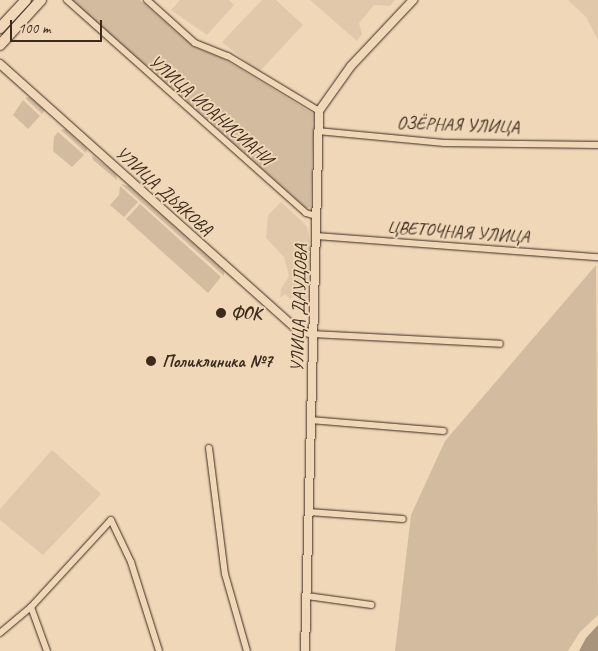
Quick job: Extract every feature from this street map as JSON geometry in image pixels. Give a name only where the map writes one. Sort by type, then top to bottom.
[{"type":"main road","points":[[0,28],[26,0]]},
{"type":"main road","points":[[0,45],[41,0]]},
{"type":"street","name":"УЛИЦА ИОАНИСИАНИ","points":[[67,0],[306,213],[316,216]]},
{"type":"street","points":[[147,0],[195,43],[228,56],[319,111]]},
{"type":"street","name":"УЛИЦА ДАУДОВА","points":[[305,651],[319,111],[351,66],[412,0]]},
{"type":"street","name":"УЛИЦА ДЬЯКОВА","points":[[0,64],[296,329],[312,334]]},
{"type":"street","name":"ОЗЁРНАЯ УЛИЦА","points":[[317,131],[444,143],[598,145]]},
{"type":"street","name":"ЦВЕТОЧНАЯ УЛИЦА","points":[[316,236],[598,257]]},
{"type":"street","points":[[312,334],[500,344]]},
{"type":"street","points":[[310,420],[444,431]]},
{"type":"street","points":[[209,448],[225,574],[247,651]]},
{"type":"street","points":[[309,512],[404,519]]},
{"type":"street","points":[[0,633],[31,607],[111,520],[131,562],[159,651]]},
{"type":"street","points":[[307,596],[371,605]]},
{"type":"street","points":[[31,607],[47,651]]},
{"type":"shaded area","points":[[72,0],[140,0],[194,47],[224,59],[314,114],[311,207],[306,208]]},
{"type":"shaded area","points":[[180,0],[229,0],[234,5],[207,35],[171,10]]},
{"type":"shaded area","points":[[262,0],[276,0],[303,25],[259,72],[222,42]]},
{"type":"shaded area","points":[[310,0],[395,0],[390,6],[374,5],[359,23],[362,34],[357,41]]},
{"type":"shaded area","points":[[568,0],[598,0],[598,40],[586,17]]},
{"type":"shaded area","points":[[29,97],[45,110],[42,114],[25,98]]},
{"type":"shaded area","points":[[23,100],[40,116],[28,129],[13,115]]},
{"type":"shaded area","points":[[65,129],[87,149],[86,153],[61,130]]},
{"type":"shaded area","points":[[58,132],[84,155],[72,167],[53,151],[54,137]]},
{"type":"shaded area","points":[[92,155],[116,174],[117,180],[93,160]]},
{"type":"shaded area","points":[[121,184],[129,186],[224,271],[224,276]]},
{"type":"shaded area","points":[[120,186],[138,202],[124,217],[110,205],[119,195]]},
{"type":"shaded area","points":[[281,202],[307,226],[310,243],[307,300],[303,304],[294,296],[290,299],[285,294],[280,298],[281,289],[289,276],[284,257],[266,238],[268,215]]},
{"type":"shaded area","points":[[140,204],[221,277],[208,293],[126,219]]},
{"type":"shaded area","points":[[596,265],[598,615],[580,632],[568,651],[395,651],[411,515],[445,441]]},
{"type":"shaded area","points":[[52,450],[101,494],[43,555],[0,520],[0,509]]},
{"type":"shaded area","points":[[598,625],[598,651],[579,651],[586,638]]},
{"type":"place","name":"ФОК","points":[[221,313]]},
{"type":"place","name":"Поликлиника №7","points":[[151,361]]}]
